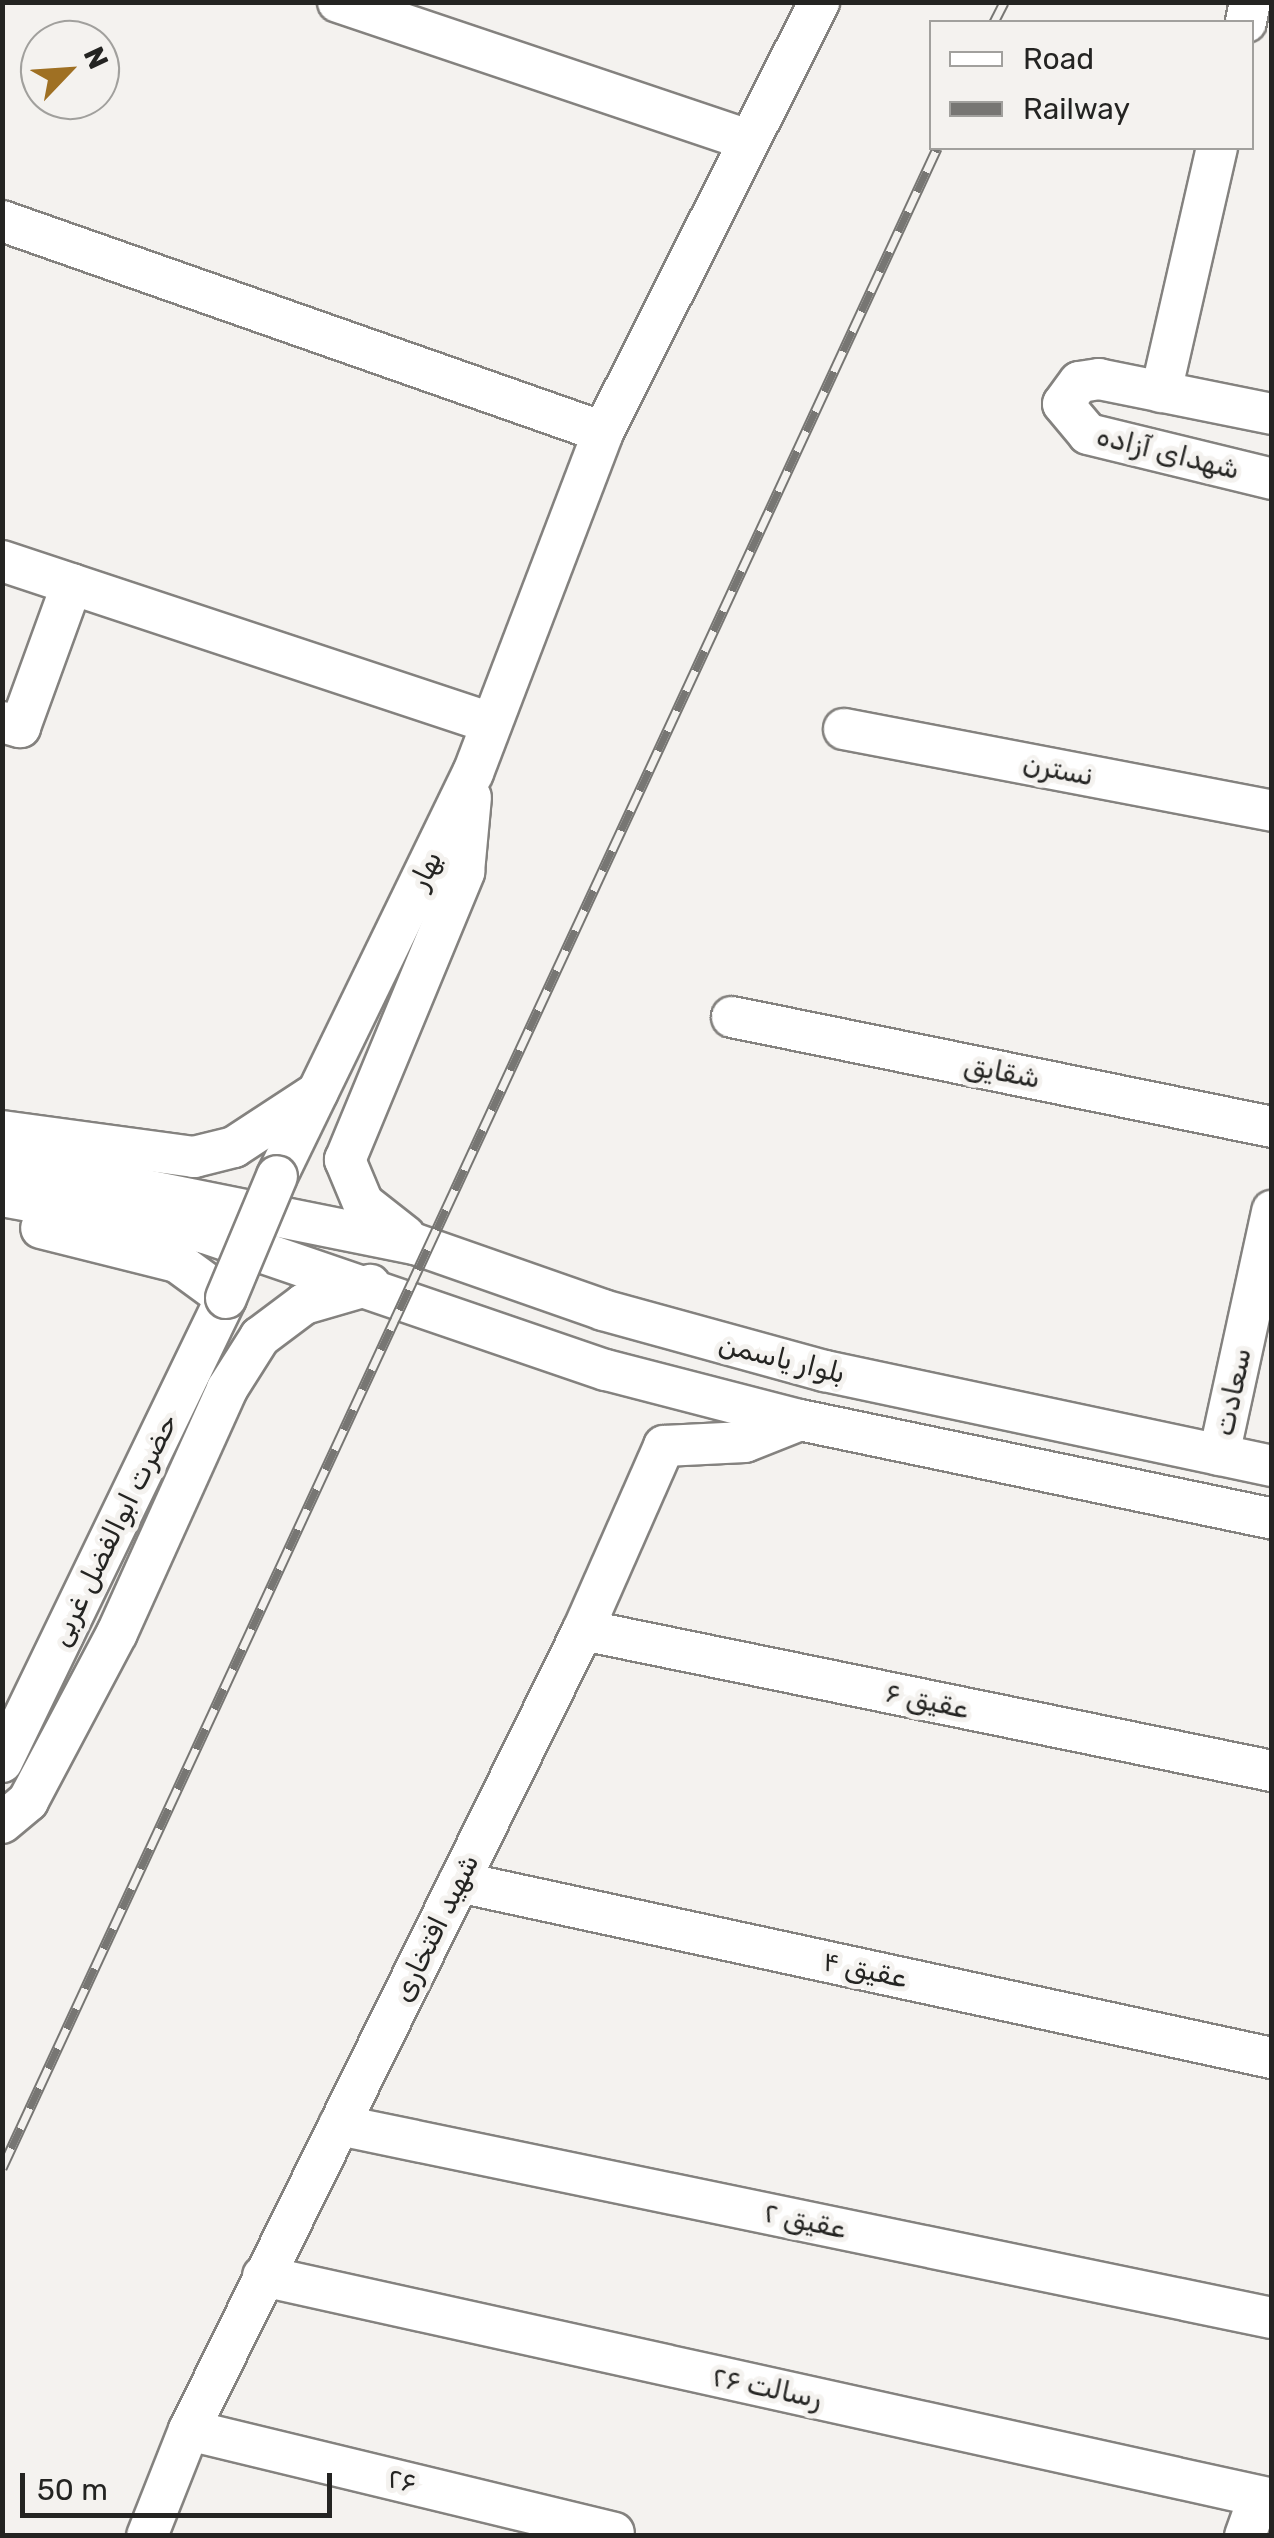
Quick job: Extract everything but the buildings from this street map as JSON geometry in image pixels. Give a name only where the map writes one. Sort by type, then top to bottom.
[{"type":"street","points":[[338,2],[748,140]]},
{"type":"street","name":"بهار","points":[[226,1298],[276,1176],[473,773],[488,722],[602,432],[819,2]]},
{"type":"street","points":[[1161,392],[1217,150]]},
{"type":"street","points":[[2,221],[602,432]]},
{"type":"street","name":"شهدای آزاده","points":[[1272,414],[1099,379],[1079,382],[1063,404],[1088,434],[1272,479]]},
{"type":"street","points":[[2,561],[488,722]]},
{"type":"street","points":[[2,722],[20,727],[72,584]]},
{"type":"street","name":"نسترن","points":[[844,729],[1272,811]]},
{"type":"street","points":[[415,1244],[362,1203],[345,1160],[464,872],[473,773]]},
{"type":"street","name":"شقایق","points":[[732,1017],[1272,1127]]},
{"type":"street","points":[[2,1131],[194,1157],[234,1147],[318,1092]]},
{"type":"street","name":"بلوار یاسمن","points":[[2,1162],[301,1218],[415,1244],[730,1346],[1272,1466]]},
{"type":"street","name":"بلوار یاسمن","points":[[2,1196],[205,1233],[370,1286],[606,1370],[692,1389],[800,1420],[1272,1519]]},
{"type":"street","name":"سعادت","points":[[1220,1455],[1272,1211]]},
{"type":"street","points":[[2,1218],[177,1262],[226,1298]]},
{"type":"street","points":[[2,1822],[28,1801],[118,1633],[227,1389],[260,1337],[304,1304],[370,1286]]},
{"type":"street","name":"حضرت ابوالفضل غربی","points":[[2,1762],[226,1298]]},
{"type":"street","name":"شهید افتخاری","points":[[147,2536],[189,2430],[583,1630],[664,1446],[745,1442],[800,1420]]},
{"type":"street","name":"عقیق ۶","points":[[583,1630],[1272,1772]]},
{"type":"street","name":"عقیق ۴","points":[[459,1882],[1272,2058]]},
{"type":"street","name":"عقیق ۲","points":[[339,2124],[1272,2318]]},
{"type":"street","name":"رسالت ۲۶","points":[[263,2276],[1266,2498]]},
{"type":"street","name":"۲۶","points":[[189,2430],[614,2533]]},
{"type":"street","points":[[1245,2536],[1266,2498]]},
{"type":"railway","points":[[995,20],[1004,2]]},
{"type":"railway","points":[[2,2168],[936,150]]}]
